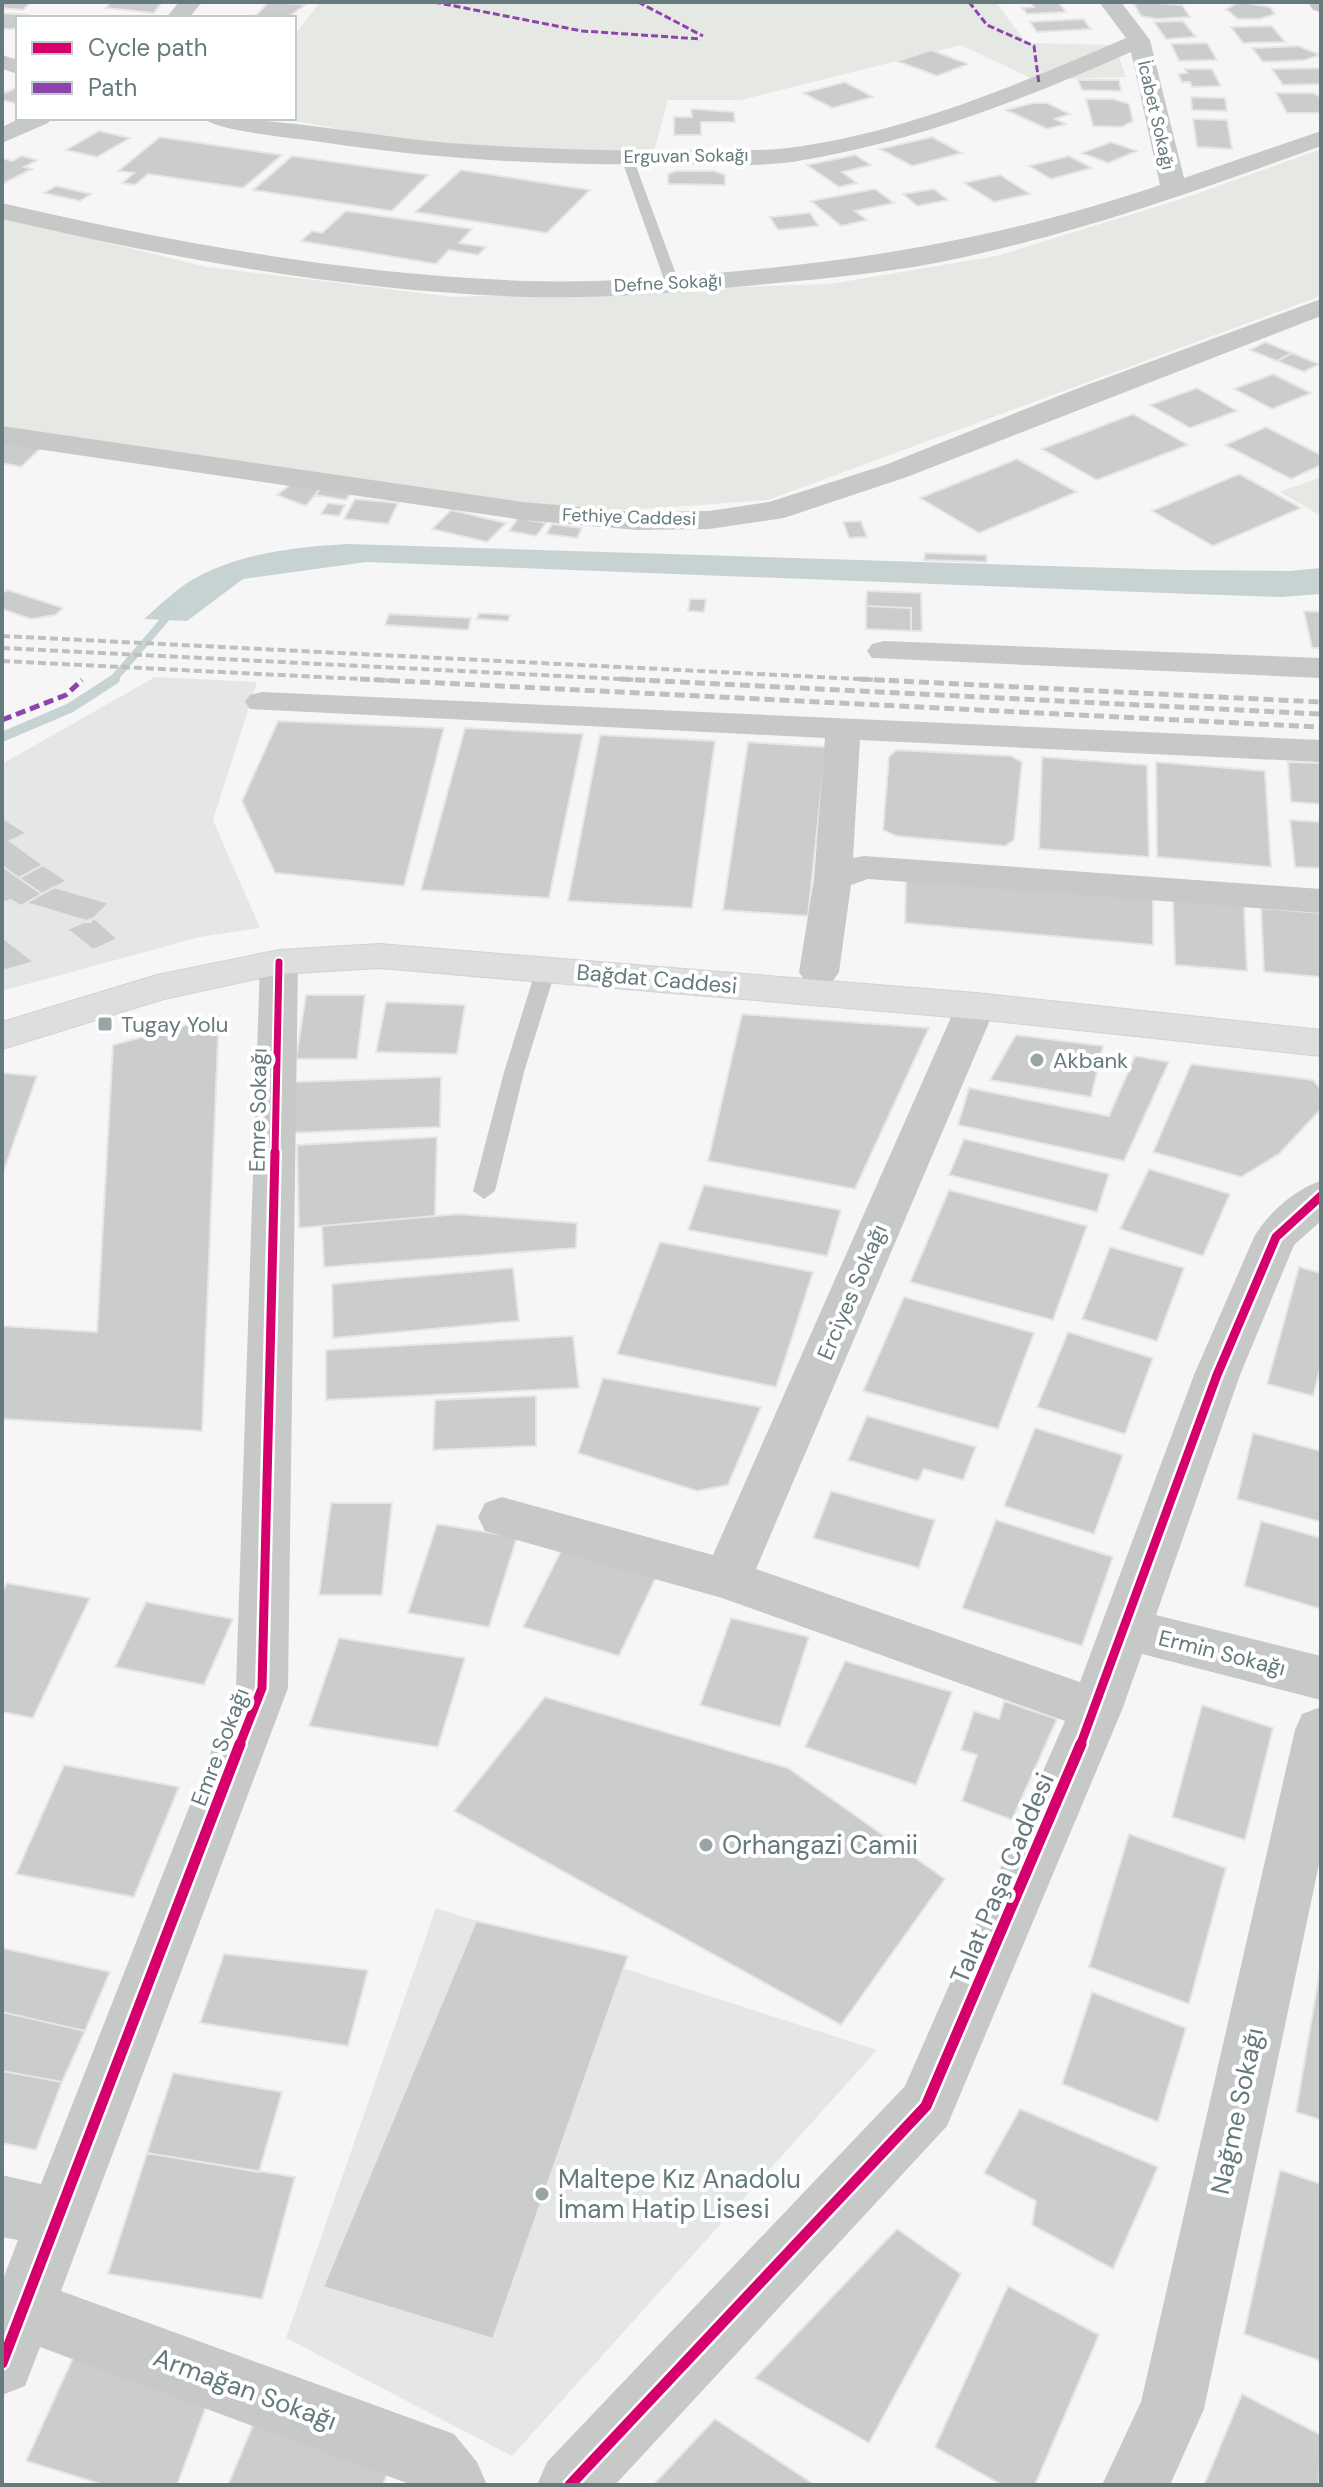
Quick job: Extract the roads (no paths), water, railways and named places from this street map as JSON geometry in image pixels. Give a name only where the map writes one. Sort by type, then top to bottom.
[{"type":"main road","name":"Bağdat Caddesi","points":[[2,1009],[192,958],[277,942],[326,937],[424,937],[1321,1017]]},
{"type":"main road","name":"Bağdat Caddesi","points":[[2,1036],[157,988],[279,962],[380,956],[976,1006],[1321,1043]]},
{"type":"street","name":"İcabet Sokağı","points":[[1110,2],[1139,40],[1174,190]]},
{"type":"street","name":"Erguvan Sokağı","points":[[227,120],[334,140],[426,149],[627,158],[798,154],[941,120],[1039,84],[1139,40]]},
{"type":"street","points":[[2,136],[36,120]]},
{"type":"street","name":"Defne Sokağı","points":[[2,211],[204,253],[424,283],[532,289],[673,285],[837,270],[984,245],[1174,190],[1321,138]]},
{"type":"street","name":"Fethiye Caddesi","points":[[2,435],[523,511],[637,521],[709,520],[773,511],[896,471],[1086,395],[1321,307]]},
{"type":"street","points":[[884,651],[1321,668]]},
{"type":"street","points":[[262,702],[1321,751]]},
{"type":"street","points":[[819,972],[833,879],[843,727]]},
{"type":"street","points":[[833,879],[864,867],[907,868],[1321,901]]},
{"type":"street","name":"Emre Sokağı","points":[[13,2336],[30,2212],[262,1688],[279,962]]},
{"type":"street","name":"Erciyes Sokağı","points":[[727,1579],[976,1006]]},
{"type":"street","name":"Talat Paşa Caddesi","points":[[570,2485],[926,2106],[1096,1710],[1217,1375],[1299,1242],[1321,1196]]},
{"type":"street","points":[[502,1517],[727,1579],[1096,1710]]},
{"type":"street","name":"Ermin Sokağı","points":[[1124,1628],[1321,1678]]},
{"type":"street","name":"Nağme Sokağı","points":[[1135,2485],[1172,2409],[1321,1730]]},
{"type":"street","name":"Armağan Sokağı","points":[[13,2336],[431,2457],[454,2485]]},
{"type":"lane","points":[[627,158],[673,285]]},
{"type":"lane","points":[[484,1191],[514,1072],[546,969]]},
{"type":"waterway","points":[[112,681],[172,611]]},
{"type":"waterway","points":[[2,737],[70,708],[112,681]]},
{"type":"railway","points":[[2,636],[876,680]]},
{"type":"railway","points":[[2,648],[647,680]]},
{"type":"railway","points":[[2,661],[393,681]]},
{"type":"railway","points":[[360,679],[393,681]]},
{"type":"railway","points":[[620,679],[647,680]]},
{"type":"railway","points":[[859,679],[876,680]]},
{"type":"railway","points":[[647,680],[1321,714]]},
{"type":"railway","points":[[647,680],[660,681]]},
{"type":"railway","points":[[876,680],[1321,702]]},
{"type":"railway","points":[[876,680],[899,681]]},
{"type":"railway","points":[[393,681],[1321,727]]},
{"type":"railway","points":[[393,681],[400,681]]},
{"type":"place","name":"Tugay Yolu","points":[[105,1024]]},
{"type":"place","name":"Akbank","points":[[1037,1060]]},
{"type":"place","name":"Orhangazi Camii","points":[[706,1845]]},
{"type":"place","name":"Maltepe Kız Anadolu İmam Hatip Lisesi","points":[[542,2194]]}]
